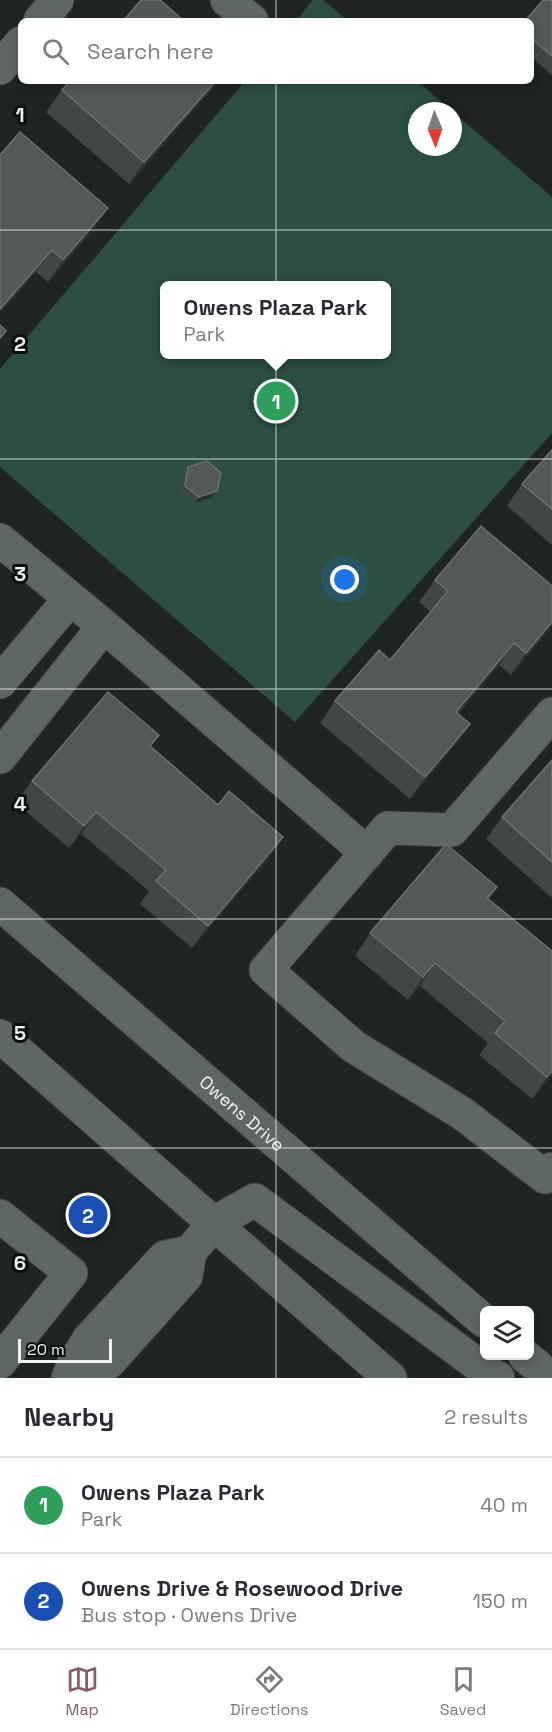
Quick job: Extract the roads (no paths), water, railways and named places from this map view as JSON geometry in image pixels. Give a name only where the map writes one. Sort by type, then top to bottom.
[{"type":"street","points":[[42,18],[57,0]]},
{"type":"street","points":[[227,0],[248,18]]},
{"type":"street","points":[[0,68],[18,47]]},
{"type":"street","points":[[0,540],[104,626],[367,853]]},
{"type":"street","points":[[0,682],[70,599]]},
{"type":"street","points":[[0,757],[104,626]]},
{"type":"street","points":[[552,714],[452,830],[388,828],[266,970],[353,1046],[463,1114],[545,1177],[552,1169]]},
{"type":"street","name":"Owens Drive","points":[[0,904],[480,1318]]},
{"type":"street","points":[[0,1036],[390,1378]]},
{"type":"street","points":[[89,1378],[109,1362],[186,1276],[190,1252],[214,1223],[255,1200],[498,1378]]},
{"type":"street","points":[[0,1216],[71,1273],[0,1362]]},
{"type":"street","points":[[68,1378],[74,1363],[89,1339],[165,1257],[190,1252]]},
{"type":"street","points":[[530,1360],[551,1378]]},
{"type":"place","name":"Owens Plaza Park","points":[[276,401]]},
{"type":"place","name":"Owens Drive & Rosewood Drive","points":[[88,1215]]}]
